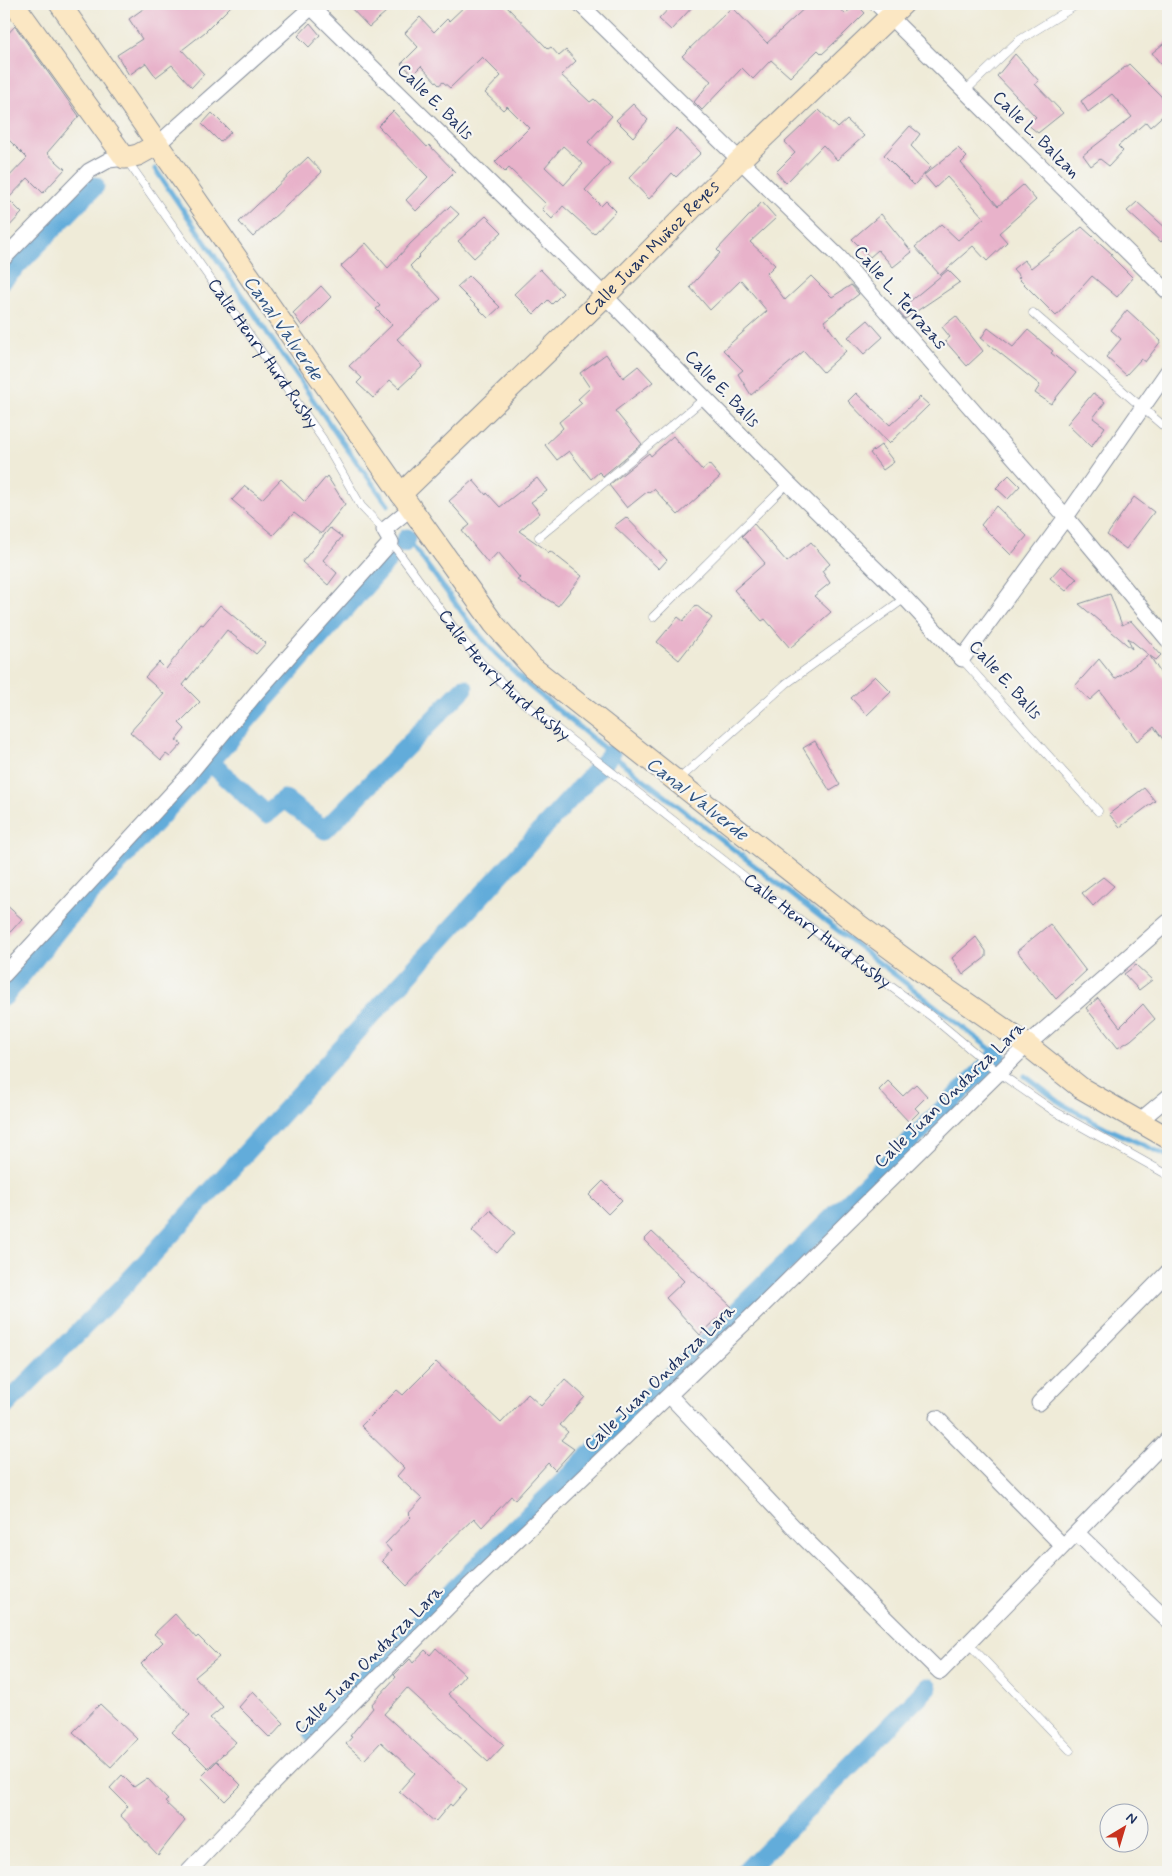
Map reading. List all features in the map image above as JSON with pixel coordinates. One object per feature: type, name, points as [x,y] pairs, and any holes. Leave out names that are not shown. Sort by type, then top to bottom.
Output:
[{"type":"street","name":"Calle Henry Hurd Rusby","points":[[14,4],[125,158]]},
{"type":"street","name":"Calle Henry Hurd Rusby","points":[[60,4],[406,501],[494,624],[532,667],[676,782],[929,977],[1027,1045],[1081,1088],[1168,1138]]},
{"type":"street","name":"Calle L. Terrazas","points":[[580,4],[838,256],[1066,516],[1168,640]]},
{"type":"street","points":[[4,258],[89,171],[109,160],[138,155],[158,144],[312,5]]},
{"type":"street","name":"Calle E. Balls","points":[[312,5],[605,296],[788,483],[905,598],[962,659]]},
{"type":"street","name":"Calle Juan Muñoz Reyes","points":[[406,501],[605,296],[890,8]]},
{"type":"street","name":"Calle L. Balzan","points":[[890,8],[965,91],[1168,292]]},
{"type":"street","points":[[962,659],[1168,371]]},
{"type":"street","points":[[4,975],[186,778],[388,536],[406,501]]},
{"type":"street","name":"Calle Juan Ondarza Lara","points":[[188,1872],[257,1799],[469,1586],[669,1395],[1027,1045],[1168,922]]},
{"type":"street","points":[[1138,1122],[1168,1097]]},
{"type":"street","points":[[1039,1403],[1168,1272]]},
{"type":"street","points":[[669,1395],[804,1538],[940,1672],[1168,1439]]},
{"type":"street","points":[[937,1418],[1063,1546]]},
{"type":"street","points":[[1076,1533],[1168,1621]]},
{"type":"lane","points":[[965,91],[1018,41],[1078,4]]},
{"type":"lane","name":"Calle Henry Hurd Rusby","points":[[125,158],[322,438],[361,506],[388,536],[460,638],[482,664],[520,700],[792,914],[931,1016],[999,1073],[1054,1111],[1168,1175]]},
{"type":"lane","points":[[1033,313],[1168,430]]},
{"type":"lane","points":[[539,538],[705,398]]},
{"type":"lane","points":[[653,617],[788,483]]},
{"type":"lane","points":[[676,782],[787,683],[905,598]]},
{"type":"lane","name":"Calle E. Balls","points":[[962,659],[1098,812]]},
{"type":"lane","points":[[968,1644],[1070,1750]]},
{"type":"building","points":[[150,4],[233,4],[205,32],[182,50],[204,74],[192,87],[172,65],[156,77],[146,63],[129,75],[117,55],[142,39],[129,19]]},
{"type":"building","points":[[347,4],[395,4],[369,27]]},
{"type":"building","points":[[467,4],[504,4],[548,49],[551,47],[559,56],[566,50],[576,61],[561,75],[590,102],[594,99],[612,116],[588,142],[610,163],[585,190],[601,206],[606,201],[616,211],[594,234],[563,206],[552,219],[542,209],[546,204],[509,168],[505,172],[495,162],[529,128],[507,106],[503,110],[485,93],[501,76],[482,57],[450,88],[443,82],[439,85],[421,66],[413,74],[401,64],[418,47],[405,33],[420,17],[434,32],[447,19],[449,21]],"holes":[[[563,146],[583,164],[564,185],[545,167]]]},
{"type":"building","points":[[673,4],[695,4],[671,30],[659,19]]},
{"type":"building","points":[[809,4],[837,4],[845,14],[856,4],[865,13],[822,54],[818,50],[790,77],[771,60],[753,79],[742,68],[702,110],[694,102],[711,81],[682,56],[732,7],[767,43]]},
{"type":"building","points":[[310,23],[320,35],[309,47],[298,36]]},
{"type":"building","points":[[15,26],[79,116],[47,153],[65,169],[43,193],[28,178],[8,199],[22,213],[4,232],[4,182],[27,158],[4,135],[4,38]]},
{"type":"building","points":[[1168,40],[1168,73],[1152,53]]},
{"type":"building","points":[[1015,54],[1039,81],[1035,84],[1063,113],[1038,133],[1027,124],[1036,117],[997,76]]},
{"type":"building","points":[[1129,64],[1160,95],[1168,105],[1168,111],[1150,127],[1146,122],[1118,146],[1123,151],[1109,166],[1100,159],[1091,166],[1083,155],[1132,117],[1112,94],[1088,112],[1081,101]]},
{"type":"building","points":[[633,104],[648,120],[633,137],[616,120]]},
{"type":"building","points":[[819,110],[838,128],[847,120],[864,136],[837,160],[823,145],[786,183],[776,172],[795,153],[785,142]]},
{"type":"building","points":[[393,111],[427,147],[429,145],[455,172],[416,211],[406,200],[428,177],[378,126]]},
{"type":"building","points":[[212,113],[231,132],[220,142],[202,124]]},
{"type":"building","points":[[910,126],[920,134],[911,146],[931,167],[914,185],[884,155]]},
{"type":"building","points":[[677,128],[701,153],[676,177],[672,173],[649,199],[629,178]]},
{"type":"building","points":[[958,148],[967,157],[961,163],[998,206],[1023,185],[1036,200],[999,233],[1007,242],[987,261],[973,246],[940,275],[915,247],[941,224],[958,240],[984,218],[947,177],[935,188],[924,175]]},
{"type":"building","points":[[308,157],[322,172],[253,237],[239,222]]},
{"type":"building","points":[[762,202],[776,218],[750,242],[775,265],[766,274],[785,300],[811,276],[832,297],[851,285],[859,294],[824,321],[846,351],[823,372],[804,351],[751,395],[738,374],[743,370],[723,350],[767,311],[741,280],[710,310],[690,287],[720,253],[717,250]]},
{"type":"building","points":[[1137,202],[1168,230],[1168,234],[1161,242],[1127,211]]},
{"type":"building","points":[[450,206],[459,214],[410,266],[441,299],[397,339],[423,366],[399,388],[390,380],[373,398],[357,383],[362,378],[349,366],[392,325],[376,309],[380,306],[341,266],[366,243],[388,268]]},
{"type":"building","points":[[881,214],[912,252],[893,267],[878,250],[870,257],[852,239]]},
{"type":"building","points":[[486,216],[502,232],[474,258],[458,241]]},
{"type":"building","points":[[1082,227],[1112,254],[1111,256],[1133,278],[1117,297],[1092,276],[1056,316],[1018,278],[1020,277],[1013,269],[1024,260],[1031,268]]},
{"type":"building","points":[[540,269],[563,293],[552,304],[548,300],[534,314],[514,294]]},
{"type":"building","points":[[948,270],[960,282],[905,319],[898,311]]},
{"type":"building","points":[[469,276],[500,307],[488,318],[457,287]]},
{"type":"building","points":[[321,286],[331,297],[302,326],[293,313]]},
{"type":"building","points":[[1127,310],[1161,341],[1145,362],[1141,359],[1126,375],[1106,357],[1121,339],[1111,330]]},
{"type":"building","points":[[956,316],[983,351],[967,366],[945,341],[950,337],[942,327]]},
{"type":"building","points":[[868,320],[883,337],[864,354],[848,337]]},
{"type":"building","points":[[988,328],[1013,347],[1028,330],[1053,351],[1051,353],[1076,373],[1051,404],[1035,393],[1040,385],[981,338]]},
{"type":"building","points":[[606,354],[623,378],[638,366],[653,382],[615,411],[642,444],[603,476],[599,472],[591,479],[569,451],[557,460],[545,445],[563,428],[559,422],[582,403],[578,399],[590,388],[580,373]]},
{"type":"building","points":[[856,393],[890,425],[920,397],[929,405],[889,444],[848,401]]},
{"type":"building","points":[[1093,393],[1105,402],[1093,418],[1105,427],[1091,447],[1067,424]]},
{"type":"building","points":[[673,436],[702,470],[709,464],[720,477],[678,515],[654,489],[649,493],[648,491],[627,508],[609,485],[649,453],[651,456]]},
{"type":"building","points":[[881,445],[894,462],[883,470],[870,453]]},
{"type":"building","points":[[1009,475],[1020,486],[1008,499],[996,488]]},
{"type":"building","points":[[327,476],[345,504],[321,534],[294,513],[273,535],[232,500],[245,486],[262,499],[281,479],[305,502]]},
{"type":"building","points":[[537,478],[547,491],[531,502],[540,513],[519,531],[548,553],[550,551],[582,576],[558,606],[517,580],[520,578],[498,552],[488,563],[462,531],[470,525],[449,501],[473,480],[500,507]]},
{"type":"building","points":[[1134,497],[1154,512],[1126,549],[1107,535]]},
{"type":"building","points":[[996,506],[1027,536],[1011,555],[981,525]]},
{"type":"building","points":[[626,517],[667,560],[659,569],[614,526]]},
{"type":"building","points":[[754,524],[787,562],[811,542],[830,564],[822,571],[830,583],[814,596],[831,612],[790,648],[765,619],[762,621],[734,590],[765,563],[742,536]]},
{"type":"building","points":[[330,528],[342,537],[323,560],[337,573],[328,585],[302,562]]},
{"type":"building","points":[[1061,566],[1077,579],[1066,591],[1050,578]]},
{"type":"building","points":[[1110,594],[1122,625],[1131,621],[1161,655],[1156,660],[1150,656],[1168,685],[1168,746],[1154,727],[1137,741],[1100,691],[1090,700],[1075,686],[1099,659],[1115,679],[1149,655],[1128,638],[1132,649],[1079,604]]},
{"type":"building","points":[[220,605],[266,643],[256,654],[227,630],[183,685],[200,702],[179,723],[185,729],[176,740],[182,744],[170,757],[166,754],[161,760],[130,732],[164,694],[145,677],[159,662],[166,669],[201,624],[203,625]]},
{"type":"building","points":[[696,605],[712,618],[679,660],[657,642],[678,617],[683,621]]},
{"type":"building","points":[[875,676],[891,692],[867,715],[851,698]]},
{"type":"building","points":[[815,741],[840,785],[830,791],[803,748]]},
{"type":"building","points":[[1144,788],[1155,801],[1120,827],[1109,814]]},
{"type":"building","points":[[1103,877],[1114,886],[1093,906],[1082,893]]},
{"type":"building","points":[[4,903],[22,919],[4,939]]},
{"type":"building","points":[[1050,924],[1086,971],[1056,999],[1017,951]]},
{"type":"building","points":[[976,937],[986,951],[986,957],[963,975],[952,958]]},
{"type":"building","points":[[1136,965],[1152,980],[1139,990],[1124,974]]},
{"type":"building","points":[[1098,998],[1120,1027],[1143,1004],[1155,1019],[1131,1040],[1118,1048],[1086,1008]]},
{"type":"building","points":[[888,1081],[903,1096],[916,1084],[927,1096],[915,1108],[919,1112],[909,1122],[879,1090]]},
{"type":"building","points":[[603,1181],[622,1200],[608,1214],[589,1195]]},
{"type":"building","points":[[490,1210],[515,1233],[497,1253],[472,1230]]},
{"type":"building","points":[[652,1232],[731,1306],[700,1335],[666,1298],[684,1281],[644,1240]]},
{"type":"building","points":[[436,1362],[501,1423],[528,1394],[541,1406],[565,1379],[585,1397],[560,1425],[568,1432],[561,1440],[574,1449],[555,1470],[548,1463],[515,1499],[511,1496],[482,1527],[474,1518],[407,1586],[382,1561],[391,1551],[385,1544],[411,1517],[408,1514],[422,1499],[397,1476],[404,1468],[361,1426],[397,1390],[403,1395]]},
{"type":"building","points":[[175,1614],[196,1638],[198,1636],[219,1657],[195,1677],[223,1707],[210,1718],[236,1742],[208,1768],[172,1732],[190,1715],[141,1664],[163,1642],[154,1634]]},
{"type":"building","points":[[436,1648],[465,1675],[448,1694],[504,1745],[488,1762],[407,1688],[384,1714],[467,1789],[452,1806],[450,1804],[435,1822],[399,1791],[415,1773],[381,1742],[364,1760],[346,1744],[352,1737],[350,1736],[373,1708],[371,1705],[396,1677],[394,1675],[410,1659],[413,1663],[425,1650],[430,1655]]},
{"type":"building","points":[[253,1691],[284,1723],[270,1738],[239,1707]]},
{"type":"building","points":[[100,1704],[137,1739],[111,1767],[73,1732]]},
{"type":"building","points":[[217,1761],[241,1785],[225,1801],[201,1777]]},
{"type":"building","points":[[122,1775],[134,1787],[147,1778],[168,1800],[165,1802],[185,1821],[158,1855],[120,1815],[128,1806],[110,1788]]},
{"type":"waterway","name":"Canal Valverde","points":[[155,169],[340,439],[388,505]]},
{"type":"waterway","points":[[4,279],[95,186]]},
{"type":"waterway","name":"Canal Valverde","points":[[407,538],[472,626],[494,652],[528,685],[611,754],[998,1055]]},
{"type":"waterway","name":"Canal Valverde","points":[[404,543],[407,538]]},
{"type":"waterway","points":[[4,997],[61,926],[210,762],[390,558]]},
{"type":"waterway","points":[[210,762],[266,814],[284,799],[325,830],[464,688]]},
{"type":"waterway","points":[[4,1407],[123,1287],[611,754]]},
{"type":"waterway","points":[[313,1733],[425,1617],[998,1055]]},
{"type":"waterway","name":"Canal Valverde","points":[[1025,1076],[1062,1104],[1108,1129],[1168,1156]]},
{"type":"waterway","points":[[745,1872],[928,1687]]}]
